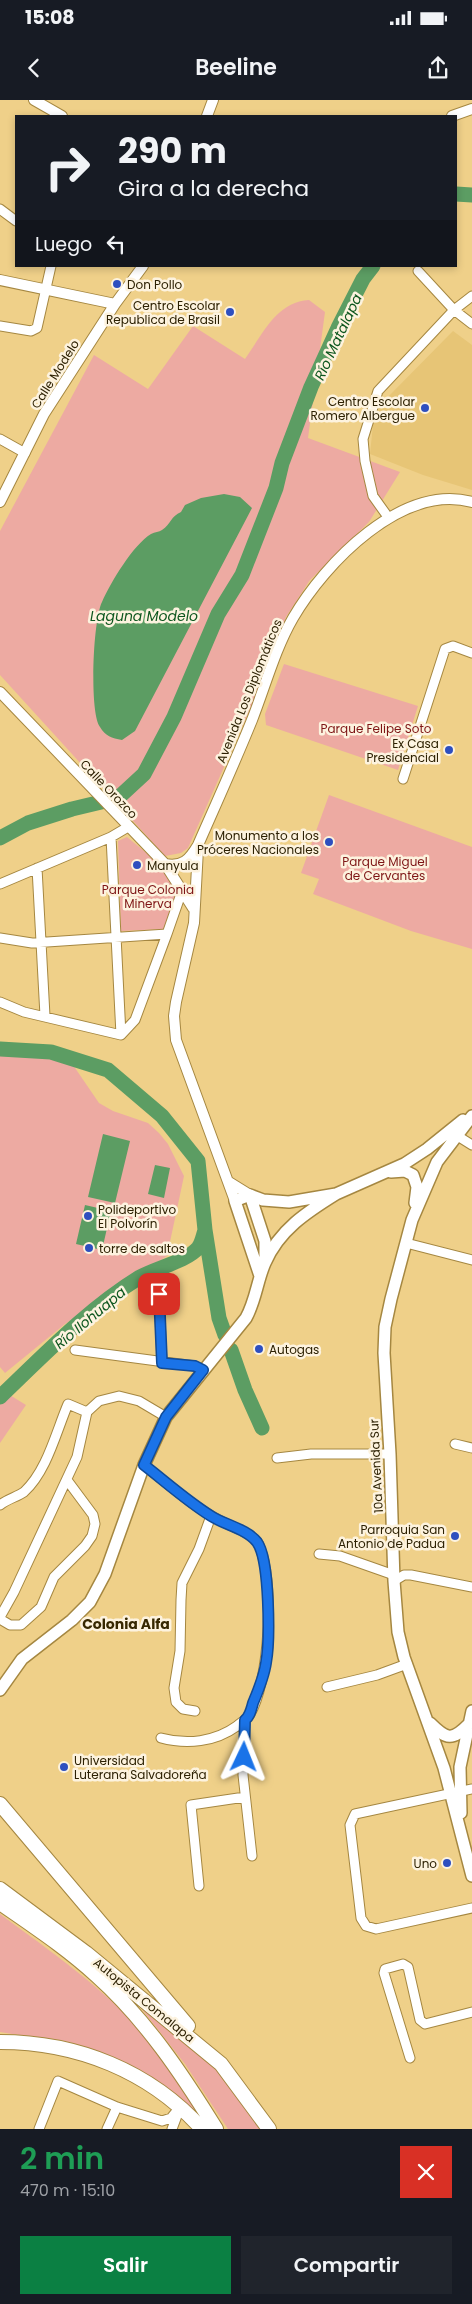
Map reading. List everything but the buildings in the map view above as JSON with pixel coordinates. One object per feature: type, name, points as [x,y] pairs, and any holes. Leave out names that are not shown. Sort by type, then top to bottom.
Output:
[{"type":"highway","points":[[0,1804],[146,1979],[221,2064]]},
{"type":"highway","name":"Autopista Comalapa","points":[[0,1889],[86,1953],[221,2064],[269,2129]]},
{"type":"highway","name":"Autopista Comalapa","points":[[0,1903],[97,1976],[121,2000],[168,2055],[216,2129]]},
{"type":"highway","points":[[0,2042],[40,2043],[94,2057],[146,2080],[180,2107],[202,2129]]},
{"type":"main road","name":"10a Avenida Sur","points":[[412,1220],[432,1170],[472,1114]]},
{"type":"main road","name":"10a Avenida Sur","points":[[387,1173],[427,1149],[472,1114]]},
{"type":"main road","name":"10a Avenida Sur","points":[[387,1173],[405,1171],[415,1178],[417,1187],[412,1220],[391,1299],[384,1342],[398,1632],[407,1664],[429,1722],[462,1792]]},
{"type":"main road","points":[[0,1690],[22,1658],[72,1620],[90,1602],[105,1574],[144,1465],[166,1417],[246,1318],[253,1305],[265,1261],[293,1222],[336,1194],[387,1173]]},
{"type":"main road","points":[[260,1276],[235,1200],[250,1195],[263,1200],[289,1202],[336,1194]]},
{"type":"main road","points":[[250,1195],[265,1241],[265,1261]]},
{"type":"main road","points":[[472,1711],[460,1767],[462,1792],[460,1824],[472,1876]]},
{"type":"main road","points":[[429,1722],[442,1734],[451,1737],[460,1733],[469,1724]]},
{"type":"street","points":[[34,100],[60,115]]},
{"type":"street","points":[[207,115],[213,100]]},
{"type":"street","points":[[455,115],[472,110]]},
{"type":"street","points":[[0,209],[15,220]]},
{"type":"street","points":[[0,326],[31,331],[37,328],[51,267]]},
{"type":"street","name":"Calle Modelo","points":[[0,502],[44,414],[115,304],[142,267]]},
{"type":"street","points":[[418,271],[454,310],[472,324]]},
{"type":"street","points":[[0,280],[115,304]]},
{"type":"street","points":[[388,517],[374,496],[364,461],[363,440],[378,391],[454,310],[472,296]]},
{"type":"street","points":[[0,439],[25,453]]},
{"type":"street","name":"Avenida Los Diplomáticos","points":[[165,864],[175,866],[189,860],[198,845],[292,620],[322,578],[368,533],[388,517],[418,504],[439,500],[460,499],[472,502]]},
{"type":"street","points":[[403,779],[445,649],[449,645],[472,653]]},
{"type":"street","name":"Calle Orozco","points":[[0,692],[165,864],[193,908]]},
{"type":"street","points":[[0,884],[111,837],[128,827]]},
{"type":"street","points":[[111,837],[122,1035]]},
{"type":"street","name":"Avenida Los Diplomáticos","points":[[198,845],[193,929],[174,1016],[176,1040],[235,1200]]},
{"type":"street","points":[[37,868],[45,1016]]},
{"type":"street","points":[[122,1035],[135,1020],[182,891]]},
{"type":"street","points":[[0,938],[42,942],[167,934]]},
{"type":"street","points":[[0,1002],[24,1012],[122,1035]]},
{"type":"street","points":[[456,1135],[472,1145]]},
{"type":"street","points":[[229,1182],[250,1195]]},
{"type":"street","points":[[406,1243],[472,1260]]},
{"type":"street","points":[[162,1363],[159,1294],[163,1290]]},
{"type":"street","points":[[75,1350],[195,1366],[203,1370]]},
{"type":"street","points":[[67,1480],[93,1515],[95,1524],[92,1536],[85,1546],[54,1577],[41,1607],[21,1625],[10,1625],[0,1618],[67,1480],[77,1456],[87,1412],[100,1401],[119,1396],[139,1401],[166,1417]]},
{"type":"street","points":[[0,1505],[10,1498],[22,1494],[34,1482],[68,1404],[87,1412]]},
{"type":"street","points":[[455,1444],[472,1448]]},
{"type":"street","points":[[277,1458],[330,1453],[390,1454]]},
{"type":"street","points":[[144,1465],[211,1516],[253,1538],[259,1544],[264,1565],[268,1599],[266,1666],[248,1717],[218,1738],[183,1743],[161,1738]]},
{"type":"street","points":[[195,1711],[183,1709],[176,1702],[174,1688],[180,1651],[182,1583],[199,1548],[211,1516]]},
{"type":"street","points":[[319,1554],[340,1556],[394,1578],[411,1575],[472,1587]]},
{"type":"street","points":[[328,1687],[377,1675],[407,1664]]},
{"type":"street","points":[[245,1720],[243,1775],[252,1856]]},
{"type":"street","points":[[462,1792],[354,1814],[350,1825],[361,1918],[366,1926],[376,1929],[472,1908]]},
{"type":"street","points":[[199,1886],[191,1805],[245,1797]]},
{"type":"street","points":[[410,2058],[384,1972],[385,1969],[403,1964],[408,1967],[420,2020],[425,2024],[472,2012]]},
{"type":"street","points":[[39,2129],[58,2081],[117,2108],[162,2121],[171,2118],[180,2107]]},
{"type":"street","points":[[172,2129],[180,2107]]},
{"type":"street","points":[[107,2129],[117,2108]]},
{"type":"shaded area","name":"Centro Escolar Romero Albergue","points":[[453,331],[472,345],[472,490],[423,475],[370,454],[374,415],[383,402]]},
{"type":"green space","points":[[309,300],[325,312],[308,438],[400,472],[369,522],[310,580],[286,617],[253,702],[188,848],[181,853],[165,856],[0,675],[0,531],[94,355],[148,389],[193,326],[245,359],[264,330],[279,313],[298,302]]},
{"type":"green space","name":"Parque Felipe Soto","points":[[284,664],[418,706],[398,770],[266,725],[265,714]]},
{"type":"green space","name":"Parque Miguel de Cervantes","points":[[329,795],[472,847],[472,949],[411,931],[313,894],[319,879],[301,873]]},
{"type":"green space","name":"Parque Colonia Minerva","points":[[127,837],[164,870],[174,887],[174,904],[164,929],[121,931],[118,841]]},
{"type":"green space","name":"Polideportivo El Polvorín","points":[[0,1053],[49,1055],[71,1062],[99,1103],[113,1111],[148,1123],[159,1133],[168,1144],[184,1176],[167,1256],[65,1324],[5,1373],[0,1367]]},
{"type":"green space","points":[[0,1389],[26,1405],[0,1443]]},
{"type":"green space","points":[[0,1914],[79,1973],[134,2023],[166,2062],[211,2129],[145,2079],[110,2058],[72,2043],[0,2032]]},
{"type":"green space","points":[[137,2003],[216,2067],[265,2129],[228,2129],[185,2064]]},
{"type":"water","name":"Laguna Modelo","points":[[224,494],[240,497],[252,508],[135,731],[122,740],[109,736],[100,727],[97,718],[93,685],[96,627],[102,602],[123,565],[144,539],[165,528],[181,512],[185,505],[201,498]]},
{"type":"water","points":[[103,1134],[130,1141],[115,1203],[88,1197]]},
{"type":"water","points":[[155,1165],[170,1168],[164,1198],[148,1194]]},
{"type":"water","points":[[85,1205],[111,1211],[102,1250],[76,1244]]},
{"type":"waterway","name":"Río Matalapa","points":[[457,194],[472,195]]},
{"type":"waterway","points":[[0,838],[28,823],[72,809],[118,798],[144,774],[174,717],[218,614],[242,575],[276,488],[282,463],[311,387],[363,279],[372,267]]},
{"type":"waterway","points":[[0,1049],[51,1052],[108,1070],[162,1116],[198,1161],[205,1230],[219,1318],[225,1335]]},
{"type":"waterway","name":"Río Ilohuapa","points":[[0,1397],[67,1333],[102,1303],[140,1277],[179,1261],[193,1253],[198,1248],[205,1230]]},
{"type":"waterway","points":[[231,1350],[245,1390],[262,1428]]},
{"type":"place","name":"Don Pollo","points":[[117,284]]},
{"type":"place","name":"Centro Escolar Republica de Brasil","points":[[230,312]]},
{"type":"place","name":"Centro Escolar Romero Albergue","points":[[425,408]]},
{"type":"place","name":"Ex Casa Presidencial","points":[[449,750]]},
{"type":"place","name":"Monumento a los Próceres Nacionales","points":[[329,842]]},
{"type":"place","name":"Manyula","points":[[137,865]]},
{"type":"place","name":"Polideportivo El Polvorín","points":[[88,1216]]},
{"type":"place","name":"torre de saltos","points":[[89,1248]]},
{"type":"place","name":"Autogas","points":[[259,1349]]},
{"type":"place","name":"Parroquia San Antonio de Padua","points":[[455,1536]]},
{"type":"place","name":"Universidad Luterana Salvadoreña","points":[[64,1767]]},
{"type":"place","name":"Uno","points":[[447,1863]]},
{"type":"district","name":"Colonia Alfa","points":[[126,1624]]},
{"type":"route","points":[[159,1294],[162,1363],[195,1366],[203,1370],[166,1417],[144,1465],[211,1516],[253,1538],[259,1544],[264,1565],[268,1599],[268,1649],[266,1666],[257,1694],[245,1720],[244,1757]]}]
